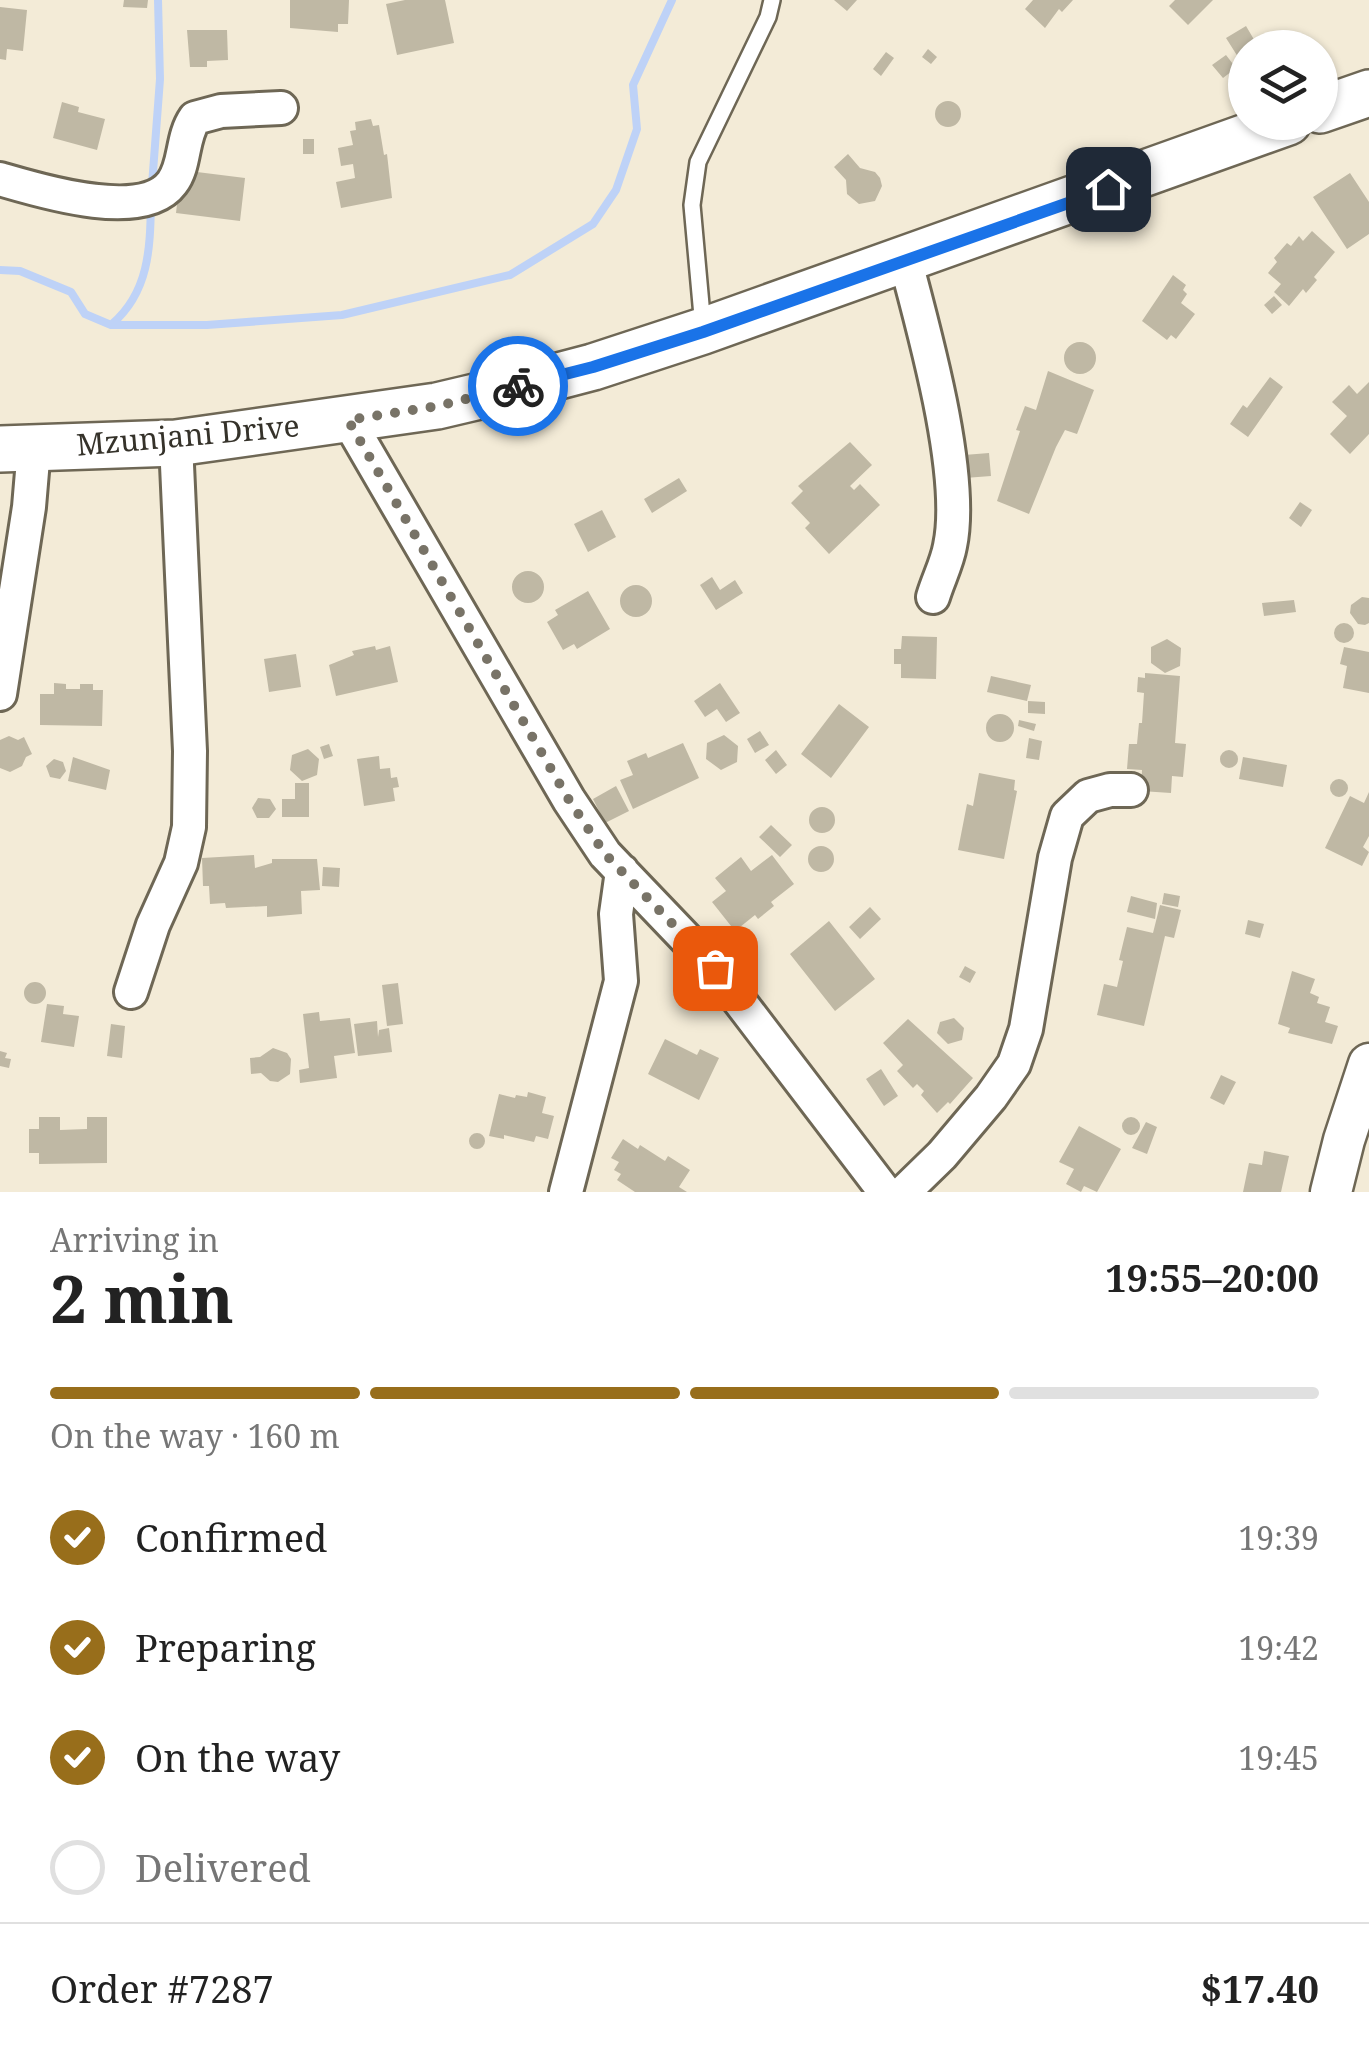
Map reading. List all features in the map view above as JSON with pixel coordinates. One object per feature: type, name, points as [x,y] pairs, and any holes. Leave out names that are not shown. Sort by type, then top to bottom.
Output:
[{"type":"main road","points":[[1338,104],[1369,93]]},
{"type":"main road","name":"Mzunjani Drive","points":[[17,449],[176,443],[348,420],[438,406],[593,367],[703,332],[1238,140]]},
{"type":"street","points":[[0,179],[93,202],[143,198],[170,188],[195,118],[221,111],[281,108]]},
{"type":"street","points":[[905,259],[930,356],[948,458],[950,546],[933,597]]},
{"type":"street","points":[[348,420],[569,800],[605,854],[715,968],[885,1192]]},
{"type":"street","points":[[131,992],[153,924],[181,862],[189,826],[190,751],[176,443]]},
{"type":"street","points":[[0,694],[29,507],[17,449]]},
{"type":"street","points":[[904,1192],[942,1155],[1014,1064],[1026,1029],[1051,876],[1067,816],[1088,796],[1131,790]]},
{"type":"street","points":[[566,1192],[621,981],[616,914],[622,872]]},
{"type":"street","points":[[1331,1192],[1369,1064]]},
{"type":"lane","points":[[703,332],[693,186],[698,162],[768,17],[772,0]]},
{"type":"building","points":[[124,0],[148,0],[147,8],[123,7]]},
{"type":"building","points":[[290,0],[349,0],[348,24],[338,24],[338,32],[290,28]]},
{"type":"building","points":[[445,0],[454,43],[397,55],[386,4]]},
{"type":"building","points":[[834,0],[857,0],[847,11]]},
{"type":"building","points":[[1033,0],[1073,0],[1062,12],[1059,9],[1045,28],[1025,9]]},
{"type":"building","points":[[1175,0],[1213,0],[1188,25],[1169,6]]},
{"type":"building","points":[[0,7],[27,10],[23,51],[7,49],[6,60],[0,59]]},
{"type":"building","points":[[187,30],[227,30],[228,60],[207,61],[207,67],[190,67]]},
{"type":"building","points":[[928,49],[937,57],[931,64],[922,57]]},
{"type":"building","points":[[886,52],[894,58],[881,76],[873,69]]},
{"type":"building","points":[[1226,55],[1228,74],[1223,78],[1212,65]]},
{"type":"building","points":[[948,101],[958,104],[958,124],[948,127],[938,124],[935,114],[938,104]]},
{"type":"building","points":[[62,102],[79,107],[78,112],[105,119],[97,150],[53,138]]},
{"type":"building","points":[[371,119],[373,126],[379,125],[384,155],[387,154],[392,198],[341,208],[336,182],[355,178],[353,164],[341,166],[338,148],[353,145],[350,131],[356,130],[355,122]]},
{"type":"building","points":[[303,139],[314,139],[314,154],[303,154]]},
{"type":"building","points":[[848,154],[860,168],[875,172],[880,178],[882,186],[875,201],[859,204],[847,194],[846,180],[834,167]]},
{"type":"building","points":[[181,170],[245,178],[240,221],[176,213],[178,196],[182,197]]},
{"type":"building","points":[[1350,173],[1369,202],[1369,234],[1347,249],[1313,197]]},
{"type":"building","points":[[1312,231],[1335,252],[1306,293],[1303,289],[1289,306],[1274,292],[1281,284],[1268,273],[1287,243],[1291,246],[1299,236],[1303,241]]},
{"type":"building","points":[[1173,275],[1186,285],[1183,290],[1187,294],[1181,303],[1195,314],[1176,339],[1171,335],[1167,340],[1142,321]]},
{"type":"building","points":[[1274,296],[1282,305],[1272,314],[1264,305]]},
{"type":"building","points":[[1080,342],[1091,347],[1096,358],[1091,369],[1080,374],[1069,369],[1064,358],[1069,347]]},
{"type":"building","points":[[1048,371],[1094,390],[1077,434],[1065,430],[1056,447],[1029,514],[997,501],[1025,406],[1036,410]]},
{"type":"building","points":[[1270,377],[1283,387],[1248,437],[1230,424]]},
{"type":"building","points":[[1369,382],[1369,434],[1350,454],[1330,434],[1347,416],[1332,402],[1349,385],[1357,394]]},
{"type":"building","points":[[850,442],[872,465],[850,486],[854,490],[860,484],[880,505],[829,554],[805,528],[810,523],[791,503],[803,491],[798,486]]},
{"type":"building","points":[[989,453],[991,476],[965,478],[964,455]]},
{"type":"building","points":[[679,478],[687,491],[652,513],[644,499]]},
{"type":"building","points":[[1300,502],[1312,510],[1301,527],[1289,518]]},
{"type":"building","points":[[602,510],[616,537],[588,552],[574,524]]},
{"type":"building","points":[[528,571],[539,576],[544,587],[539,598],[528,603],[517,598],[512,587],[517,576]]},
{"type":"building","points":[[712,577],[720,590],[735,580],[743,593],[716,610],[700,585]]},
{"type":"building","points":[[636,585],[647,590],[652,601],[647,612],[636,617],[625,612],[620,601],[625,590]]},
{"type":"building","points":[[588,591],[610,629],[577,649],[574,644],[563,650],[547,622],[558,615],[555,610]]},
{"type":"building","points":[[1362,597],[1369,598],[1369,623],[1365,625],[1358,624],[1350,613],[1351,605]]},
{"type":"building","points":[[1294,600],[1296,612],[1264,616],[1262,603]]},
{"type":"building","points":[[1344,623],[1354,633],[1344,643],[1334,633]]},
{"type":"building","points":[[902,636],[937,637],[936,679],[901,678],[901,664],[894,664],[894,649],[901,649]]},
{"type":"building","points":[[1167,639],[1181,648],[1180,666],[1165,673],[1151,663],[1151,647]]},
{"type":"building","points":[[375,646],[376,650],[390,646],[398,682],[336,696],[329,665],[354,655],[352,651]]},
{"type":"building","points":[[1344,647],[1369,652],[1369,693],[1343,688],[1347,666],[1340,664]]},
{"type":"building","points":[[296,654],[301,687],[269,692],[264,659]]},
{"type":"building","points":[[1145,673],[1180,676],[1175,743],[1186,744],[1183,777],[1172,776],[1171,793],[1141,791],[1142,770],[1127,769],[1129,744],[1137,744],[1142,723],[1144,693],[1137,692],[1138,677],[1145,678]]},
{"type":"building","points":[[991,676],[1031,685],[1027,701],[987,692]]},
{"type":"building","points":[[54,683],[66,684],[66,689],[93,684],[93,690],[103,690],[102,726],[40,725],[40,694],[54,694]]},
{"type":"building","points":[[720,683],[740,713],[726,722],[717,709],[705,717],[694,701]]},
{"type":"building","points":[[1028,701],[1045,702],[1045,714],[1028,713]]},
{"type":"building","points":[[839,704],[869,727],[831,778],[801,754]]},
{"type":"building","points":[[1000,714],[1010,718],[1014,728],[1010,738],[1000,742],[990,738],[986,728],[990,718]]},
{"type":"building","points":[[1019,720],[1036,724],[1034,731],[1018,726]]},
{"type":"building","points":[[760,731],[769,745],[755,753],[747,739]]},
{"type":"building","points":[[724,735],[738,746],[737,762],[721,770],[706,759],[707,743]]},
{"type":"building","points":[[9,736],[18,740],[24,737],[32,754],[10,772],[0,768],[0,740]]},
{"type":"building","points":[[1029,738],[1042,741],[1039,760],[1026,758]]},
{"type":"building","points":[[683,743],[699,778],[633,809],[620,780],[633,775],[627,761],[646,753],[648,758]]},
{"type":"building","points":[[329,744],[333,756],[324,759],[320,747]]},
{"type":"building","points":[[308,749],[319,759],[317,775],[302,781],[290,770],[292,755]]},
{"type":"building","points":[[776,750],[787,765],[776,774],[765,760]]},
{"type":"building","points":[[1229,750],[1238,759],[1229,768],[1220,759]]},
{"type":"building","points":[[379,756],[380,769],[390,768],[391,778],[397,777],[399,787],[393,788],[395,801],[364,806],[357,759]]},
{"type":"building","points":[[73,757],[110,770],[106,790],[68,781]]},
{"type":"building","points":[[1243,757],[1287,765],[1283,787],[1239,779]]},
{"type":"building","points":[[54,759],[63,762],[66,771],[60,779],[50,777],[46,766]]},
{"type":"building","points":[[979,773],[1015,780],[1017,791],[1004,859],[958,850],[967,804],[973,806]]},
{"type":"building","points":[[1339,779],[1346,781],[1346,795],[1339,797],[1332,795],[1330,788],[1332,781]]},
{"type":"building","points":[[295,783],[309,783],[309,817],[282,817],[282,799],[295,799]]},
{"type":"building","points":[[616,786],[629,811],[605,823],[593,799]]},
{"type":"building","points":[[1369,792],[1369,836],[1363,847],[1369,852],[1362,866],[1325,848],[1350,796],[1364,803]]},
{"type":"building","points":[[258,798],[270,799],[276,809],[269,818],[257,818],[252,808]]},
{"type":"building","points":[[822,807],[831,811],[835,820],[831,829],[822,833],[813,829],[809,820],[813,811]]},
{"type":"building","points":[[771,825],[792,845],[780,857],[759,837]]},
{"type":"building","points":[[821,846],[831,849],[831,869],[821,872],[811,869],[808,859],[811,849]]},
{"type":"building","points":[[254,855],[255,868],[272,863],[272,859],[317,859],[320,890],[301,891],[302,914],[267,917],[267,906],[226,908],[225,903],[210,904],[209,886],[203,886],[202,858]]},
{"type":"building","points":[[772,855],[794,884],[771,902],[774,906],[758,919],[755,915],[735,931],[712,902],[726,891],[715,878],[741,857],[751,871]]},
{"type":"building","points":[[323,867],[340,868],[339,887],[322,886]]},
{"type":"building","points":[[1164,893],[1180,896],[1178,907],[1162,904]]},
{"type":"building","points":[[1131,896],[1157,903],[1155,919],[1127,912]]},
{"type":"building","points":[[1160,905],[1181,910],[1174,938],[1165,936],[1144,1026],[1097,1015],[1104,984],[1117,987],[1127,927],[1153,933]]},
{"type":"building","points":[[870,907],[881,919],[860,939],[849,927]]},
{"type":"building","points":[[1248,920],[1264,924],[1260,938],[1245,934]]},
{"type":"building","points":[[829,921],[875,979],[835,1011],[790,954]]},
{"type":"building","points":[[965,966],[976,972],[970,983],[959,977]]},
{"type":"building","points":[[1292,971],[1315,979],[1310,993],[1319,997],[1317,1003],[1330,1007],[1325,1022],[1338,1026],[1332,1044],[1288,1033],[1290,1028],[1278,1024]]},
{"type":"building","points":[[35,982],[43,985],[43,1001],[35,1004],[27,1001],[24,993],[27,985]]},
{"type":"building","points":[[398,983],[403,1024],[387,1026],[382,985]]},
{"type":"building","points":[[47,1004],[64,1006],[63,1014],[79,1016],[74,1047],[41,1042]]},
{"type":"building","points":[[319,1012],[320,1021],[350,1018],[355,1053],[334,1056],[337,1078],[300,1083],[299,1070],[309,1068],[303,1014]]},
{"type":"building","points":[[954,1018],[964,1028],[962,1040],[948,1044],[937,1033],[940,1022]]},
{"type":"building","points":[[908,1019],[973,1078],[937,1113],[921,1095],[924,1091],[917,1084],[913,1088],[897,1071],[903,1065],[883,1043]]},
{"type":"building","points":[[377,1021],[378,1037],[379,1030],[389,1028],[392,1052],[358,1056],[354,1024]]},
{"type":"building","points":[[111,1024],[125,1026],[122,1058],[107,1056]]},
{"type":"building","points":[[665,1039],[697,1055],[700,1049],[719,1058],[699,1100],[648,1074]]},
{"type":"building","points":[[273,1048],[287,1053],[291,1059],[290,1074],[278,1082],[261,1073],[251,1074],[250,1058],[260,1057]]},
{"type":"building","points":[[0,1051],[11,1059],[9,1068],[0,1066]]},
{"type":"building","points":[[881,1069],[898,1096],[884,1106],[866,1079]]},
{"type":"building","points":[[1221,1075],[1236,1082],[1224,1105],[1210,1098]]},
{"type":"building","points":[[528,1092],[546,1097],[542,1113],[554,1116],[548,1139],[536,1136],[534,1142],[489,1136],[499,1094],[515,1098],[527,1097]]},
{"type":"building","points":[[39,1117],[60,1117],[60,1130],[87,1129],[87,1117],[107,1117],[107,1163],[39,1164],[39,1153],[29,1153],[29,1129],[39,1129]]},
{"type":"building","points":[[1131,1117],[1138,1119],[1138,1133],[1131,1135],[1124,1133],[1122,1126],[1124,1119]]},
{"type":"building","points":[[1146,1122],[1157,1127],[1147,1154],[1132,1148]]},
{"type":"building","points":[[1079,1126],[1121,1149],[1097,1192],[1084,1186],[1081,1192],[1066,1184],[1074,1169],[1059,1162]]},
{"type":"building","points":[[477,1133],[485,1141],[477,1149],[469,1141]]},
{"type":"building","points":[[623,1139],[665,1161],[668,1156],[690,1170],[679,1187],[687,1192],[635,1192],[617,1180],[621,1174],[614,1170],[619,1162],[611,1158]]},
{"type":"building","points":[[1264,1151],[1289,1156],[1281,1192],[1243,1192],[1249,1163],[1262,1165]]},
{"type":"waterway","points":[[152,185],[160,79],[158,0]]},
{"type":"waterway","points":[[0,270],[20,271],[71,292],[85,314],[111,325],[207,325],[342,315],[510,275],[593,224],[616,190],[637,129],[633,85],[672,0]]},
{"type":"waterway","points":[[112,324],[134,298],[145,269],[151,204]]},
{"type":"way so far","points":[[518,386],[438,406],[348,420],[569,800],[605,854],[715,968]]},
{"type":"route","points":[[518,386],[703,332],[1108,189]]}]
